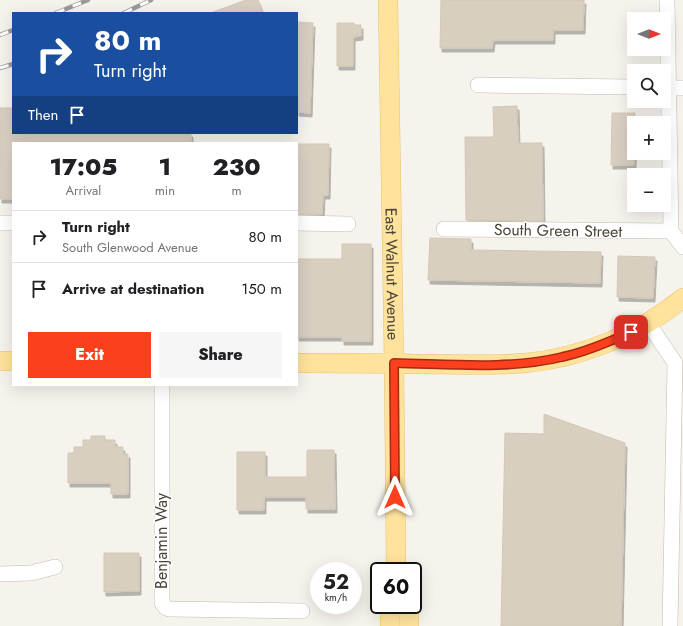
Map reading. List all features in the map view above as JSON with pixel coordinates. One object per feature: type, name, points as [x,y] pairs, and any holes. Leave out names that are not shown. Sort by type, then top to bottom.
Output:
[{"type":"main road","name":"East Walnut Avenue","points":[[388,0],[396,562]]},
{"type":"main road","points":[[298,362],[499,365],[544,361],[580,353],[597,347],[648,323],[683,298]]},
{"type":"main road","points":[[0,361],[12,361]]},
{"type":"main road","points":[[390,614],[390,626]]},
{"type":"main road","points":[[409,614],[409,626]]},
{"type":"street","points":[[667,0],[672,88],[671,231],[683,247]]},
{"type":"street","points":[[478,85],[627,87]]},
{"type":"street","points":[[0,223],[12,223]]},
{"type":"street","points":[[298,223],[348,224]]},
{"type":"street","name":"South Green Street","points":[[444,229],[671,231]]},
{"type":"street","points":[[648,323],[679,363],[670,626]]},
{"type":"street","name":"Benjamin Way","points":[[162,386],[162,603],[169,609],[302,611]]},
{"type":"street","points":[[0,574],[31,573],[55,567]]},
{"type":"building","points":[[246,0],[258,0],[263,12],[213,12]]},
{"type":"building","points":[[441,0],[584,0],[583,30],[553,30],[553,40],[493,40],[492,48],[440,48]]},
{"type":"building","points":[[298,22],[313,23],[310,113],[298,112]]},
{"type":"building","points":[[337,23],[354,23],[354,25],[361,25],[361,36],[353,37],[353,66],[337,66]]},
{"type":"building","points":[[517,106],[518,143],[542,143],[543,221],[466,220],[465,137],[494,137],[493,107]]},
{"type":"building","points":[[0,108],[12,108],[12,134],[191,134],[191,142],[12,142],[12,199],[0,199]]},
{"type":"building","points":[[612,113],[635,113],[635,116],[627,116],[627,160],[634,160],[634,165],[611,165]]},
{"type":"building","points":[[298,144],[329,144],[328,195],[323,195],[322,214],[298,214]]},
{"type":"building","points":[[430,238],[471,239],[471,250],[601,252],[600,283],[428,280]]},
{"type":"building","points":[[342,244],[371,244],[371,341],[342,341],[342,337],[298,337],[298,259],[342,259]]},
{"type":"building","points":[[618,256],[655,257],[653,298],[617,297]]},
{"type":"building","points":[[544,414],[625,443],[621,626],[501,626],[505,433],[544,434]]},
{"type":"building","points":[[91,436],[105,436],[105,440],[115,440],[115,447],[123,447],[123,454],[128,454],[128,494],[111,494],[111,483],[68,483],[68,453],[74,453],[74,447],[83,447],[83,440],[91,440]]},
{"type":"building","points":[[307,450],[334,450],[335,509],[306,509],[306,497],[264,497],[264,510],[237,510],[237,452],[265,452],[265,477],[307,477]]},
{"type":"building","points":[[104,553],[139,553],[139,591],[104,592]]},
{"type":"railway","points":[[58,12],[88,0]]},
{"type":"railway","points":[[126,12],[151,0]]},
{"type":"railway","points":[[0,35],[12,30]]},
{"type":"railway","points":[[0,68],[12,64]]},
{"type":"route","points":[[395,497],[394,363],[499,365],[544,361],[580,353],[631,332]]}]
